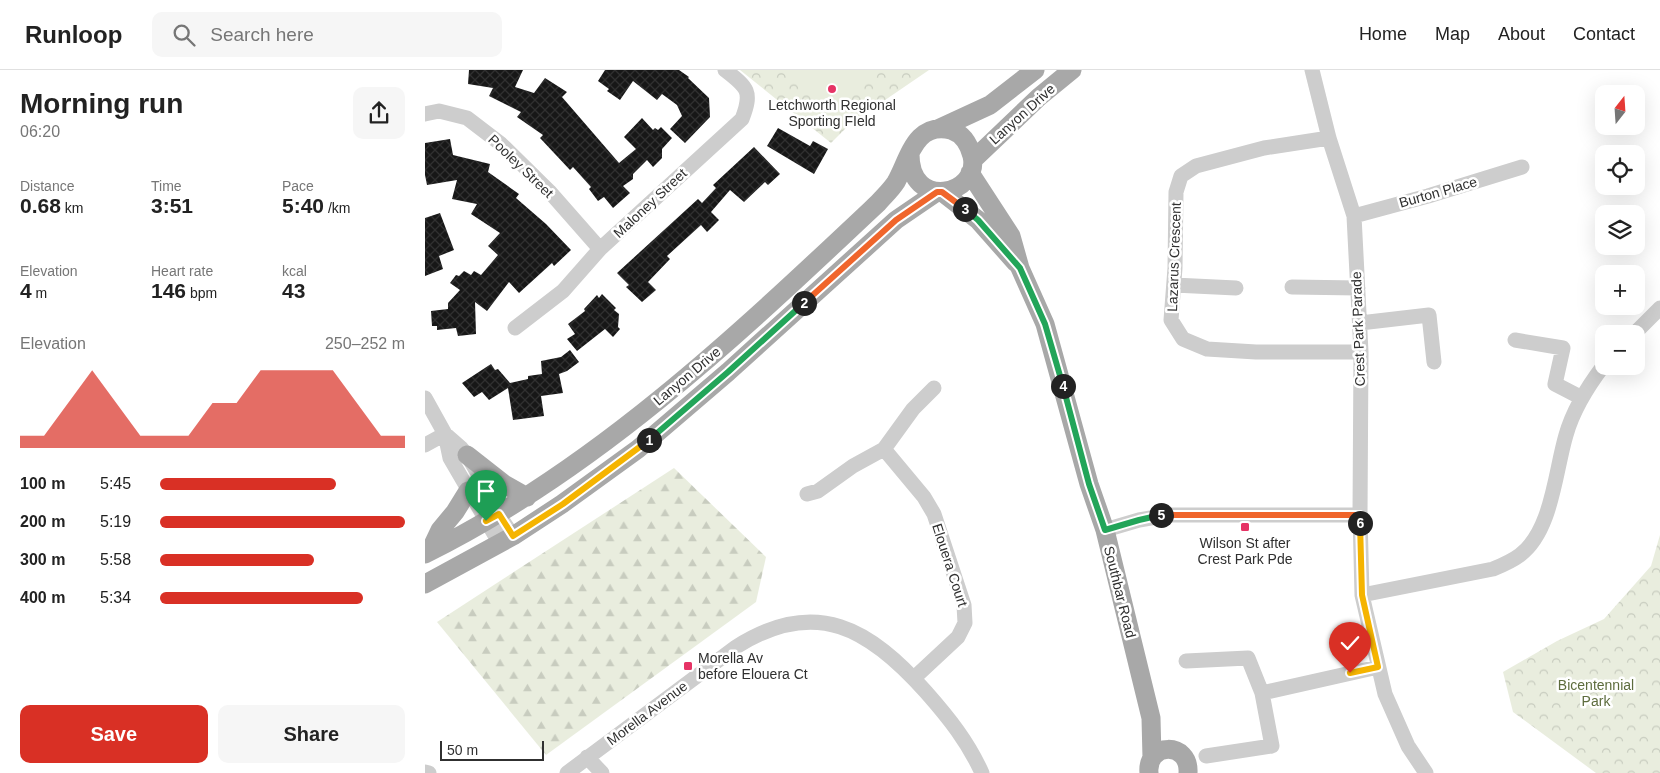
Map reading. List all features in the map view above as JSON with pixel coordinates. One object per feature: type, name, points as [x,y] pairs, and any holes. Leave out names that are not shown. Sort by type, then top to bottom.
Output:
[{"type":"main road","name":"Lanyon Drive","points":[[938,129],[990,105],[1035,70]]},
{"type":"main road","name":"Lanyon Drive","points":[[972,167],[1039,97],[1072,70]]},
{"type":"main road","points":[[938,129],[952,131],[962,137],[970,147],[972,167],[963,183],[958,187],[953,190],[939,192],[923,187],[915,178],[910,166],[910,153],[914,143],[925,133],[938,129]]},
{"type":"main road","name":"Lanyon Drive","points":[[428,552],[527,497],[625,427],[717,352],[879,203],[895,184],[910,153]]},
{"type":"main road","name":"Southbar Road","points":[[972,167],[1011,236],[1020,268],[1045,324],[1089,484],[1105,530],[1151,718],[1148,769]]},
{"type":"main road","name":"Lanyon Drive","points":[[425,584],[507,540],[563,504],[659,432],[896,220],[939,192]]},
{"type":"main road","name":"Southbar Road","points":[[939,192],[978,220],[1020,268]]},
{"type":"main road","points":[[467,455],[504,484],[527,497]]},
{"type":"main road","points":[[428,552],[440,530],[455,512],[468,491]]},
{"type":"main road","name":"Southbar Road","points":[[1151,718],[1174,750],[1185,758],[1189,766],[1188,773]]},
{"type":"main road","points":[[1148,769],[1157,752],[1165,749],[1174,750]]},
{"type":"street","name":"Maloney Street","points":[[515,328],[563,291],[600,249],[742,119],[748,105],[748,94],[741,83],[725,70]]},
{"type":"street","name":"Crest Park Parade","points":[[1312,70],[1329,138],[1354,216],[1361,352],[1360,515],[1362,595],[1385,694],[1408,746],[1426,773]]},
{"type":"street","name":"Pooley Street","points":[[425,114],[439,111],[467,118],[501,144],[549,191],[600,249]]},
{"type":"street","name":"Lazarus Crescent","points":[[1329,138],[1264,148],[1196,166],[1181,176],[1176,192],[1174,285],[1171,320],[1183,339],[1207,349],[1256,352],[1361,352]]},
{"type":"street","name":"Burton Place","points":[[1354,216],[1428,196],[1522,167]]},
{"type":"street","points":[[1174,285],[1236,288]]},
{"type":"street","points":[[1292,287],[1358,288]]},
{"type":"street","points":[[1643,325],[1660,308]]},
{"type":"street","points":[[1360,324],[1429,315],[1434,362]]},
{"type":"street","points":[[1515,340],[1563,348],[1555,384],[1582,398]]},
{"type":"street","points":[[1362,595],[1493,570],[1522,554],[1533,542],[1545,517],[1566,434],[1582,398],[1597,375]]},
{"type":"street","points":[[807,494],[818,491],[853,466],[884,449],[913,408],[934,388]]},
{"type":"street","points":[[425,398],[445,434],[450,458],[468,491],[492,518],[507,540]]},
{"type":"street","points":[[445,434],[467,455],[480,477],[492,518]]},
{"type":"street","points":[[425,445],[445,434]]},
{"type":"street","name":"Elouera Court","points":[[884,449],[924,497],[934,514],[961,593],[966,615],[965,623],[958,638],[914,678]]},
{"type":"street","points":[[1105,530],[1139,520],[1167,515],[1360,515]]},
{"type":"street","name":"Morella Avenue","points":[[567,773],[753,636],[793,623],[814,622],[836,626],[868,638],[897,660],[954,724],[983,773]]},
{"type":"street","points":[[1186,661],[1248,658],[1262,693],[1272,746],[1206,756]]},
{"type":"street","points":[[1262,693],[1378,667]]},
{"type":"street","points":[[587,757],[602,773]]},
{"type":"street","points":[[425,772],[429,773]]},
{"type":"green space","points":[[740,70],[929,70],[850,124],[831,143]]},
{"type":"green space","name":"Letchworth Regional Sporting FIeld","points":[[790,70],[873,70],[833,107]]},
{"type":"green space","points":[[674,468],[766,557],[756,602],[546,755],[437,622]]},
{"type":"green space","name":"Bicentennial Park","points":[[1660,535],[1660,773],[1596,773],[1513,712],[1503,672],[1557,641],[1604,619],[1651,566]]},
{"type":"building","points":[[469,70],[523,70],[515,87],[534,93],[545,78],[567,92],[562,97],[619,163],[636,149],[624,137],[642,118],[653,130],[655,128],[658,130],[661,127],[672,138],[662,149],[662,158],[653,167],[647,160],[633,174],[633,179],[623,186],[630,193],[613,208],[604,197],[598,201],[589,189],[591,187],[573,167],[570,170],[540,138],[543,135],[517,117],[521,112],[489,96],[493,88],[468,84]]},
{"type":"building","points":[[605,70],[679,70],[689,77],[709,98],[710,117],[685,143],[670,129],[682,116],[677,105],[662,94],[657,100],[633,81],[620,100],[607,91],[609,89],[598,81]]},
{"type":"building","points":[[778,128],[810,146],[813,141],[828,149],[814,174],[767,146]]},
{"type":"building","points":[[450,139],[453,155],[490,164],[488,172],[519,194],[516,198],[546,224],[571,250],[554,266],[552,263],[519,293],[509,282],[487,311],[475,302],[476,334],[458,336],[456,328],[437,330],[437,326],[432,326],[431,311],[448,309],[448,303],[460,290],[450,283],[456,275],[459,276],[464,271],[471,275],[474,271],[481,275],[498,255],[488,246],[500,233],[471,214],[477,204],[452,199],[457,180],[427,185],[425,175],[425,143]]},
{"type":"building","points":[[754,147],[780,174],[768,185],[765,182],[744,202],[730,190],[711,212],[719,220],[707,232],[701,225],[667,256],[670,259],[648,282],[656,290],[642,302],[626,287],[629,285],[617,273],[698,199],[702,203],[716,188],[713,185]]},
{"type":"building","points":[[440,213],[454,250],[439,256],[443,269],[425,276],[425,218]]},
{"type":"building","points":[[602,294],[616,308],[614,310],[619,314],[618,327],[620,329],[613,337],[605,329],[577,351],[567,339],[575,334],[568,324],[585,311],[584,309],[597,295],[599,298]]},
{"type":"building","points":[[570,350],[579,362],[567,371],[559,374],[563,393],[541,396],[544,416],[513,420],[508,388],[489,400],[482,392],[474,397],[462,383],[491,364],[510,383],[528,379],[528,376],[542,374],[541,361],[561,357]]},
{"type":"place","name":"Letchworth Regional Sporting FIeld","points":[[832,89]]},
{"type":"place","name":"Wilson St after Crest Park Pde","points":[[1245,527]]},
{"type":"place","name":"Morella Av before Elouera Ct","points":[[688,666]]},
{"type":"route","points":[[486,521],[499,514],[513,536],[563,504],[659,432],[896,220],[937,192],[942,192],[978,220],[1024,275],[1045,324],[1089,484],[1105,530],[1139,520],[1167,515],[1360,515],[1362,595],[1378,667],[1350,673]]}]
